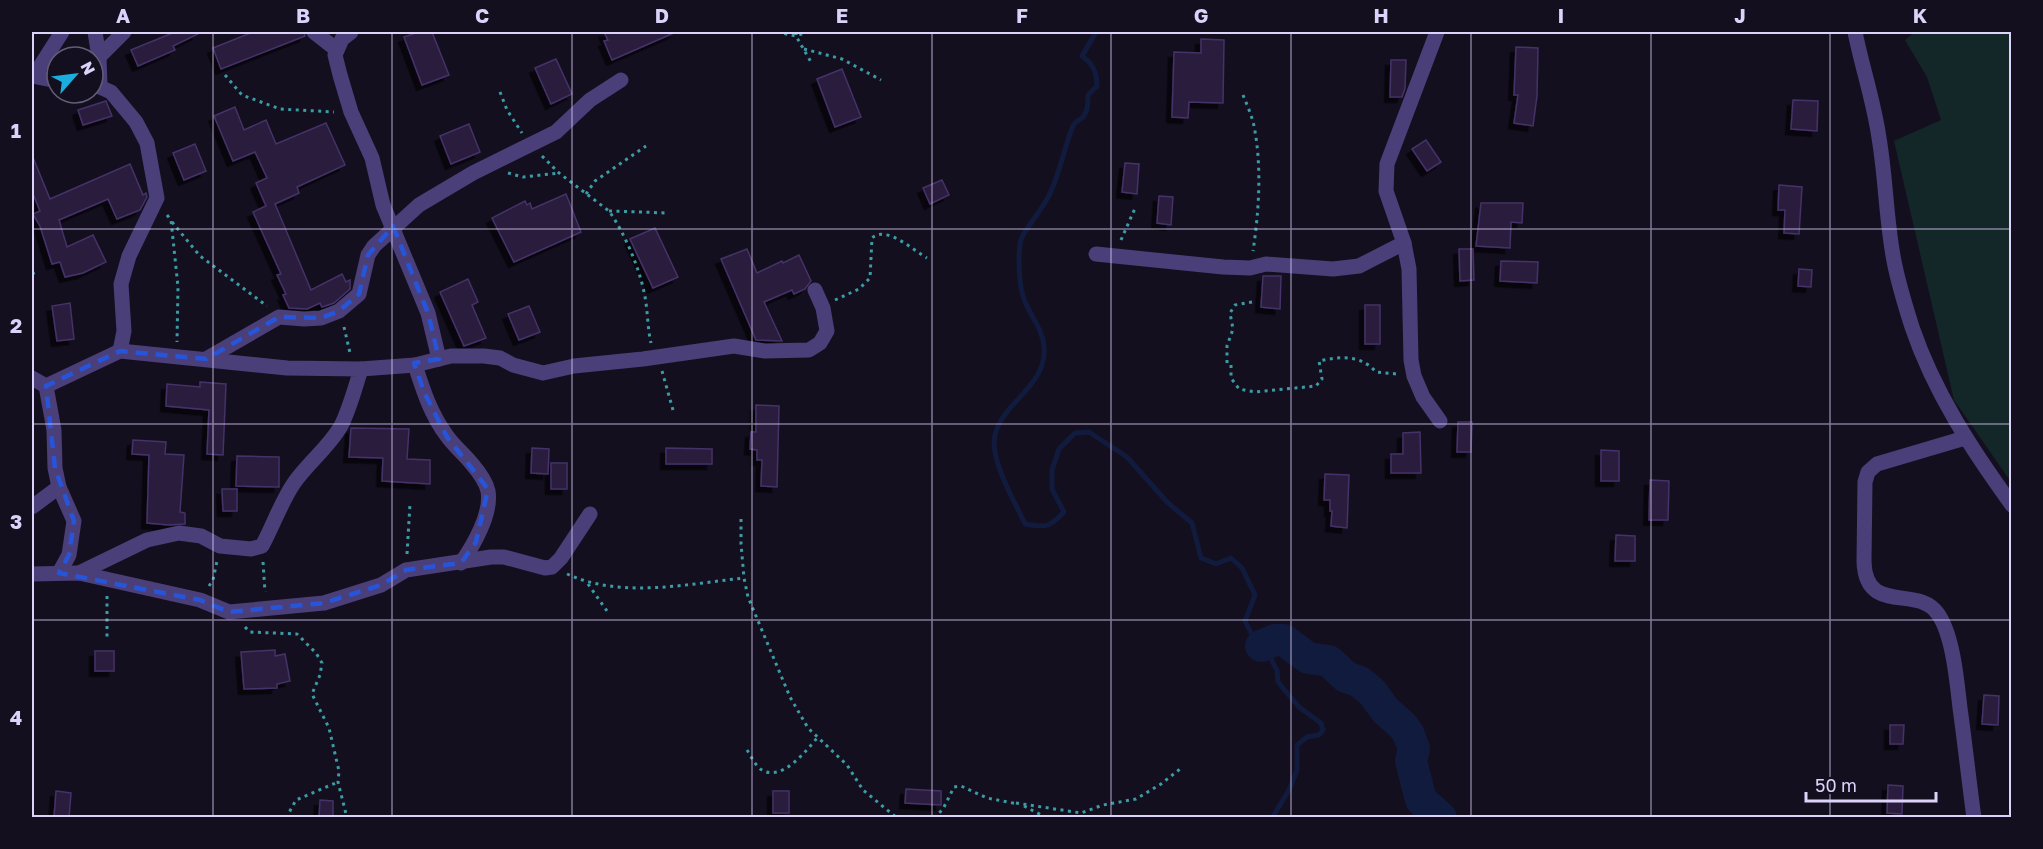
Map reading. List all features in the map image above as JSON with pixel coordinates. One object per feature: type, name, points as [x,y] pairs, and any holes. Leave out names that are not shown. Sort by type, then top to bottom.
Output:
[{"type":"street","points":[[33,76],[62,32]]},
{"type":"street","points":[[105,51],[124,32]]},
{"type":"street","points":[[314,32],[337,50]]},
{"type":"street","points":[[351,32],[342,39],[335,55],[351,112],[372,158],[383,205],[398,244],[417,282],[430,320],[439,359]]},
{"type":"street","points":[[1437,32],[1387,164],[1386,191],[1404,243],[1409,269],[1414,376],[1424,397],[1440,421]]},
{"type":"street","points":[[1855,32],[1879,139],[1894,261],[1913,328],[1937,386],[1965,438],[2012,506]]},
{"type":"street","points":[[206,359],[279,316],[304,319],[321,318],[339,311],[359,294],[368,255],[393,226],[431,196],[556,132],[590,100],[621,80]]},
{"type":"street","points":[[105,89],[119,100],[136,122],[147,143],[157,198],[129,256],[121,284],[124,332],[120,351]]},
{"type":"street","points":[[1096,254],[1223,267],[1250,268],[1266,264],[1332,268],[1359,266],[1404,243]]},
{"type":"street","points":[[46,386],[120,351],[287,368],[361,369],[415,365],[451,356],[484,356],[500,358],[543,373],[574,366],[734,346],[765,351],[809,350],[820,343],[827,331],[823,308],[815,290]]},
{"type":"street","points":[[415,365],[424,392],[447,437],[471,462],[488,489],[489,501],[476,542],[461,563]]},
{"type":"street","points":[[79,573],[147,540],[163,535],[179,533],[201,536],[220,546],[251,549],[262,546],[284,498],[340,427],[350,406],[361,369]]},
{"type":"street","points":[[32,378],[46,386],[54,430],[55,468],[59,487],[74,521],[69,555],[59,573]]},
{"type":"street","points":[[1965,438],[1877,464],[1868,472],[1865,482],[1864,562],[1869,583],[1877,592],[1889,597],[1922,601],[1932,606],[1940,616],[1955,668],[1974,818]]},
{"type":"street","points":[[32,507],[59,487]]},
{"type":"street","points":[[32,574],[79,573],[200,600],[229,612],[324,603],[381,585],[406,570],[504,557],[545,568],[552,567],[581,531],[590,514]]},
{"type":"path","points":[[777,32],[796,34],[807,32]]},
{"type":"path","points":[[796,34],[811,62]]},
{"type":"path","points":[[804,49],[842,59],[881,80]]},
{"type":"path","points":[[225,75],[242,95],[280,109],[321,113],[351,112]]},
{"type":"path","points":[[500,93],[507,110],[531,146],[559,173],[609,211],[638,270],[645,294],[646,317]]},
{"type":"path","points":[[1243,95],[1254,124],[1258,158],[1257,222],[1250,268]]},
{"type":"path","points":[[586,194],[595,181],[646,146]]},
{"type":"path","points":[[491,164],[523,177],[559,173]]},
{"type":"path","points":[[157,198],[171,220],[200,256],[279,316]]},
{"type":"path","points":[[1120,244],[1136,206]]},
{"type":"path","points":[[609,211],[668,213]]},
{"type":"path","points":[[171,220],[178,286],[178,341],[174,358]]},
{"type":"path","points":[[823,308],[859,289],[870,278],[872,238],[876,235],[881,233],[894,238],[927,258]]},
{"type":"path","points":[[32,274],[38,271]]},
{"type":"path","points":[[1252,302],[1235,305],[1230,313],[1233,329],[1227,346],[1227,363],[1232,366],[1231,378],[1239,389],[1255,392],[1316,386],[1322,379],[1319,361],[1334,358],[1354,358],[1370,364],[1377,372],[1414,376]]},
{"type":"path","points":[[339,311],[352,358],[361,369]]},
{"type":"path","points":[[406,570],[410,504]]},
{"type":"path","points":[[741,519],[744,578],[748,597],[802,720],[847,765],[863,790],[897,817]]},
{"type":"path","points":[[200,600],[213,580],[220,546]]},
{"type":"path","points":[[262,546],[266,608]]},
{"type":"path","points":[[552,567],[587,583],[612,587],[635,588],[744,578]]},
{"type":"path","points":[[107,637],[108,579]]},
{"type":"path","points":[[587,583],[607,611]]},
{"type":"path","points":[[229,612],[249,632],[297,634],[316,653],[322,663],[312,694],[329,728],[347,818]]},
{"type":"path","points":[[747,750],[760,769],[782,771],[818,738]]},
{"type":"path","points":[[934,818],[943,809],[954,787],[961,786],[987,798],[1081,813],[1103,805],[1136,799],[1180,769]]},
{"type":"path","points":[[286,818],[296,800],[338,782]]},
{"type":"path","points":[[1016,803],[1047,818]]},
{"type":"highlighted area","points":[[393,226],[428,313],[439,359],[414,363],[424,392],[447,437],[488,489],[476,542],[461,563],[406,570],[381,585],[324,603],[229,612],[200,600],[59,573],[69,555],[74,521],[55,468],[46,386],[120,351],[206,359],[279,317],[321,318],[339,311],[359,294],[368,255]]},
{"type":"green space","points":[[1915,32],[2011,32],[2011,482],[1954,400],[1894,141],[1941,120],[1927,77],[1905,40]]},
{"type":"building","points":[[175,32],[197,32],[198,34],[173,46],[175,50],[138,66],[131,50]]},
{"type":"building","points":[[253,32],[304,32],[305,36],[221,69],[213,48]]},
{"type":"building","points":[[419,32],[432,32],[449,75],[422,85],[404,37]]},
{"type":"building","points":[[604,32],[676,32],[612,60],[604,41],[608,40]]},
{"type":"building","points":[[1201,39],[1224,40],[1223,103],[1189,102],[1188,118],[1172,117],[1174,52],[1201,53]]},
{"type":"building","points":[[1516,47],[1538,48],[1537,96],[1533,126],[1514,123],[1518,95],[1514,95]]},
{"type":"building","points":[[556,59],[572,94],[551,104],[535,68]]},
{"type":"building","points":[[1391,60],[1406,60],[1405,88],[1402,97],[1390,97]]},
{"type":"building","points":[[842,69],[861,117],[835,127],[817,79]]},
{"type":"building","points":[[1793,100],[1818,101],[1817,131],[1791,129]]},
{"type":"building","points":[[105,101],[112,116],[83,125],[78,110],[94,105],[105,105]]},
{"type":"building","points":[[235,107],[244,130],[266,120],[276,144],[326,123],[345,165],[297,187],[299,193],[275,204],[311,290],[342,274],[346,282],[350,280],[350,289],[334,303],[322,307],[320,303],[307,309],[289,308],[283,295],[286,294],[277,275],[281,274],[253,212],[266,206],[256,183],[267,178],[255,152],[233,161],[214,116]]},
{"type":"building","points":[[469,124],[480,152],[451,164],[440,136]]},
{"type":"building","points":[[1426,140],[1441,162],[1427,171],[1412,149]]},
{"type":"building","points":[[195,144],[206,171],[184,180],[173,153]]},
{"type":"building","points":[[32,155],[50,199],[130,164],[143,195],[146,193],[147,197],[140,210],[117,219],[108,199],[59,220],[67,247],[93,235],[106,262],[83,273],[65,277],[60,262],[52,264],[40,226],[33,214],[40,211],[32,191]]},
{"type":"building","points":[[1125,163],[1139,164],[1137,194],[1122,192]]},
{"type":"building","points":[[942,180],[949,195],[930,204],[923,188]]},
{"type":"building","points":[[1779,185],[1802,187],[1799,234],[1784,233],[1785,210],[1778,210]]},
{"type":"building","points":[[566,194],[581,232],[514,262],[492,218],[525,201],[527,205],[530,203],[532,209]]},
{"type":"building","points":[[1159,196],[1173,197],[1171,225],[1157,223]]},
{"type":"building","points":[[1481,203],[1523,203],[1522,223],[1511,222],[1510,248],[1476,246]]},
{"type":"building","points":[[655,228],[678,277],[653,288],[630,239]]},
{"type":"building","points":[[747,249],[757,273],[799,255],[811,281],[805,289],[794,294],[792,290],[764,302],[782,341],[756,340],[721,259]]},
{"type":"building","points":[[1459,249],[1473,249],[1474,280],[1460,281]]},
{"type":"building","points":[[1501,261],[1538,262],[1537,283],[1500,281]]},
{"type":"building","points":[[1799,269],[1812,270],[1811,287],[1798,286]]},
{"type":"building","points":[[1263,276],[1281,276],[1280,309],[1261,307]]},
{"type":"building","points":[[468,279],[478,302],[472,305],[486,338],[464,346],[440,292]]},
{"type":"building","points":[[70,303],[74,339],[57,341],[52,306]]},
{"type":"building","points":[[1365,305],[1380,305],[1380,344],[1365,344]]},
{"type":"building","points":[[529,306],[540,332],[519,340],[508,314]]},
{"type":"building","points":[[200,382],[226,384],[223,455],[207,454],[209,410],[166,406],[167,384],[200,387]]},
{"type":"building","points":[[756,405],[779,406],[777,487],[761,486],[762,460],[757,460],[757,450],[750,449],[751,432],[756,432]]},
{"type":"building","points":[[1458,422],[1472,422],[1471,452],[1457,452]]},
{"type":"building","points":[[351,428],[409,429],[407,459],[430,460],[430,484],[382,481],[383,458],[349,457]]},
{"type":"building","points":[[1420,432],[1421,473],[1391,473],[1391,454],[1403,454],[1403,433]]},
{"type":"building","points":[[133,440],[166,442],[165,454],[184,455],[180,512],[185,513],[185,524],[147,523],[149,455],[132,454]]},
{"type":"building","points":[[532,448],[549,449],[548,474],[531,473]]},
{"type":"building","points":[[666,448],[712,449],[712,464],[666,464]]},
{"type":"building","points":[[1601,450],[1619,451],[1619,481],[1601,481]]},
{"type":"building","points":[[237,456],[279,457],[279,487],[236,486]]},
{"type":"building","points":[[551,463],[567,463],[567,489],[551,489]]},
{"type":"building","points":[[1325,474],[1349,475],[1347,528],[1331,526],[1330,500],[1324,500]]},
{"type":"building","points":[[1650,480],[1669,481],[1668,520],[1649,520]]},
{"type":"building","points":[[222,489],[237,489],[237,511],[223,511]]},
{"type":"building","points":[[1616,535],[1635,536],[1635,561],[1615,561]]},
{"type":"building","points":[[275,650],[275,656],[285,654],[290,681],[277,684],[277,688],[244,689],[241,652]]},
{"type":"building","points":[[95,651],[114,651],[114,671],[95,671]]},
{"type":"building","points":[[1984,695],[1999,696],[1998,725],[1982,724]]},
{"type":"building","points":[[1890,725],[1904,725],[1903,744],[1890,744]]},
{"type":"building","points":[[1888,785],[1903,786],[1902,814],[1887,813]]},
{"type":"building","points":[[906,789],[941,791],[941,805],[905,803]]},
{"type":"building","points":[[56,791],[71,793],[69,818],[54,818]]},
{"type":"building","points":[[773,791],[789,791],[789,813],[773,813]]},
{"type":"building","points":[[320,800],[333,801],[333,818],[319,818]]},
{"type":"waterway","points":[[1096,32],[1082,56],[1094,69],[1097,86],[1088,95],[1085,115],[1073,126],[1051,190],[1020,242],[1019,266],[1022,290],[1025,302],[1043,339],[1043,360],[1032,383],[1000,423],[995,435],[996,456],[1004,480],[1025,524],[1047,525],[1064,512],[1052,489],[1052,470],[1059,449],[1075,433],[1089,432],[1127,457],[1168,503],[1192,523],[1201,558],[1216,564],[1231,558],[1242,568],[1255,595],[1245,621],[1277,670],[1278,682],[1299,707],[1321,723],[1323,730],[1319,735],[1307,737],[1297,745],[1297,770],[1289,790],[1272,818]]},
{"type":"waterway","points":[[1261,646],[1275,640],[1284,640],[1308,658],[1329,661],[1346,677],[1360,682],[1372,692],[1385,710],[1403,726],[1409,735],[1414,749],[1411,761],[1421,800],[1441,818]]}]
